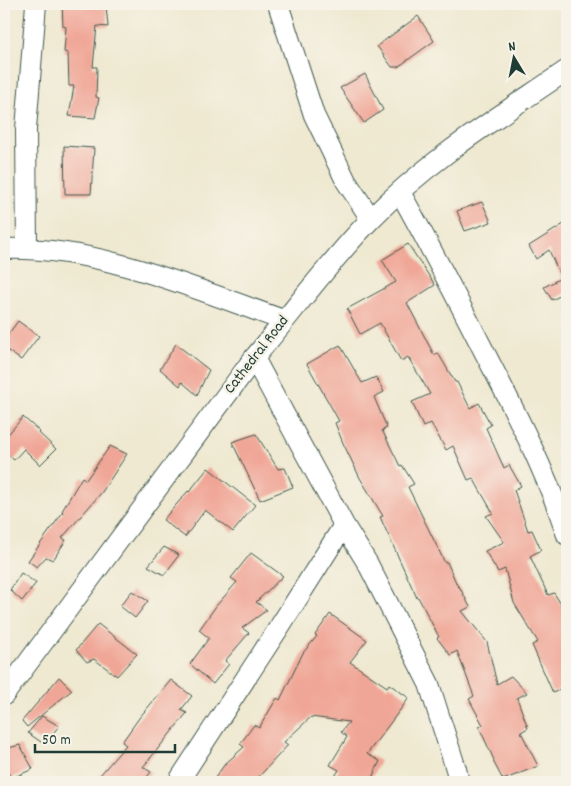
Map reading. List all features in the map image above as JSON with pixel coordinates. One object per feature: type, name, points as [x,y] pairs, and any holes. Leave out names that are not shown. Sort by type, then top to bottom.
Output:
[{"type":"street","points":[[27,248],[26,129],[36,4]]},
{"type":"street","points":[[278,4],[314,115],[346,182],[371,219]]},
{"type":"street","name":"Cathedral Road","points":[[4,695],[283,320],[371,219],[400,192],[461,143],[567,70]]},
{"type":"street","points":[[400,192],[444,272],[519,418],[557,504],[567,535]]},
{"type":"street","points":[[4,249],[27,248],[85,256],[156,276],[283,320]]},
{"type":"street","points":[[254,358],[344,525],[368,564],[429,684],[459,782]]},
{"type":"street","points":[[178,782],[344,525]]},
{"type":"building","points":[[62,4],[106,5],[108,27],[97,26],[93,67],[97,67],[96,97],[99,98],[95,118],[69,116],[74,86],[69,86],[68,53],[64,52],[66,27],[63,26]]},
{"type":"building","points":[[418,16],[434,41],[398,67],[392,67],[377,46]]},
{"type":"building","points":[[365,74],[383,110],[364,123],[340,88]]},
{"type":"building","points":[[64,146],[94,148],[91,194],[65,194]]},
{"type":"building","points":[[482,202],[491,222],[465,231],[457,211]]},
{"type":"building","points":[[567,222],[567,292],[552,300],[544,287],[561,278],[549,250],[536,259],[529,246]]},
{"type":"building","points":[[408,244],[435,285],[407,303],[434,355],[438,353],[455,382],[457,382],[470,408],[479,403],[491,425],[486,428],[504,468],[509,465],[521,486],[514,490],[528,531],[532,530],[541,550],[530,556],[548,595],[554,593],[567,614],[567,686],[553,693],[532,645],[538,642],[514,603],[505,569],[498,572],[485,551],[504,542],[486,516],[493,513],[473,478],[468,480],[453,446],[446,450],[431,423],[423,427],[412,402],[430,394],[408,357],[401,361],[380,323],[360,334],[347,309],[396,282],[382,260]]},
{"type":"building","points":[[18,321],[39,336],[21,360],[4,348],[4,340]]},
{"type":"building","points":[[176,344],[209,370],[197,395],[182,382],[180,386],[160,369]]},
{"type":"building","points":[[340,345],[362,383],[376,377],[384,392],[374,397],[387,428],[382,430],[400,466],[402,465],[414,484],[408,487],[445,563],[447,562],[458,587],[470,607],[462,611],[487,642],[497,684],[511,676],[527,693],[517,698],[528,728],[521,732],[538,766],[503,780],[479,727],[483,725],[469,699],[474,696],[457,651],[450,655],[437,638],[439,637],[417,598],[380,517],[383,516],[360,478],[343,443],[335,423],[339,421],[307,364]]},
{"type":"building","points":[[23,417],[56,449],[40,465],[24,449],[14,460],[4,451],[4,439]]},
{"type":"building","points":[[256,434],[278,469],[285,468],[293,487],[260,500],[232,442]]},
{"type":"building","points":[[110,446],[127,454],[102,492],[62,538],[66,540],[53,560],[46,557],[37,567],[28,561],[63,512],[82,477],[86,480]]},
{"type":"building","points":[[208,468],[255,505],[233,532],[205,510],[185,537],[163,520]]},
{"type":"building","points":[[164,547],[179,555],[164,575],[148,566]]},
{"type":"building","points":[[251,553],[283,576],[256,602],[267,610],[242,628],[249,633],[225,661],[229,664],[213,684],[190,664],[209,638],[199,630],[216,606],[237,582],[231,578]]},
{"type":"building","points":[[21,573],[36,583],[22,601],[10,590]]},
{"type":"building","points":[[132,591],[148,601],[135,618],[120,606]]},
{"type":"building","points":[[330,614],[367,640],[350,662],[387,687],[389,684],[409,698],[367,754],[380,761],[370,782],[331,782],[339,770],[330,765],[347,737],[341,732],[349,722],[311,717],[284,742],[288,745],[254,782],[212,782],[225,764],[244,747],[240,744],[254,725],[259,728],[277,698],[280,700],[303,653],[317,636],[315,635]]},
{"type":"building","points":[[98,624],[137,654],[117,676],[94,659],[87,662],[76,650]]},
{"type":"building","points":[[59,677],[72,690],[27,727],[22,721]]},
{"type":"building","points":[[171,680],[192,696],[181,710],[187,713],[143,767],[151,772],[143,782],[94,782],[126,745],[122,742],[139,718]]},
{"type":"building","points":[[42,716],[59,726],[44,744],[28,733]]},
{"type":"building","points":[[20,745],[33,769],[12,778],[4,767],[4,749]]}]
